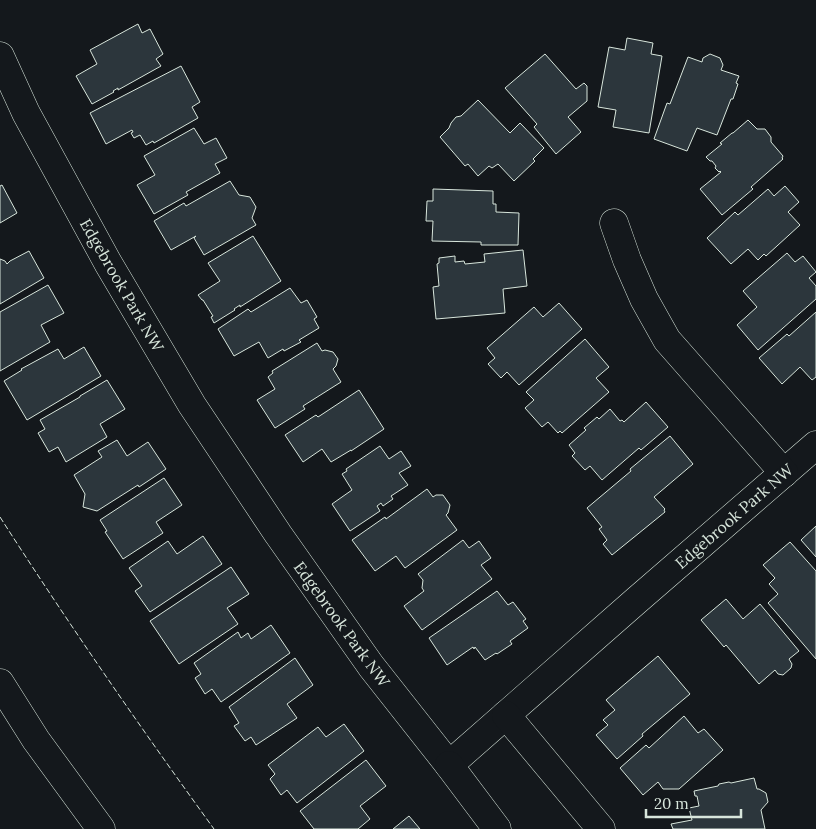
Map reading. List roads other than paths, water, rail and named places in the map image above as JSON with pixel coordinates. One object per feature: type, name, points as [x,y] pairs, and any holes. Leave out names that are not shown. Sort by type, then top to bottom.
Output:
[{"type":"street","name":"Edgebrook Park NW","points":[[0,56],[26,113],[108,263],[192,405],[278,534],[371,666],[449,765],[816,445]]},
{"type":"street","points":[[614,223],[626,260],[644,299],[667,340],[784,473]]},
{"type":"street","points":[[0,684],[36,740],[101,829]]},
{"type":"street","points":[[506,715],[601,829]]},
{"type":"street","points":[[449,765],[497,829]]}]
